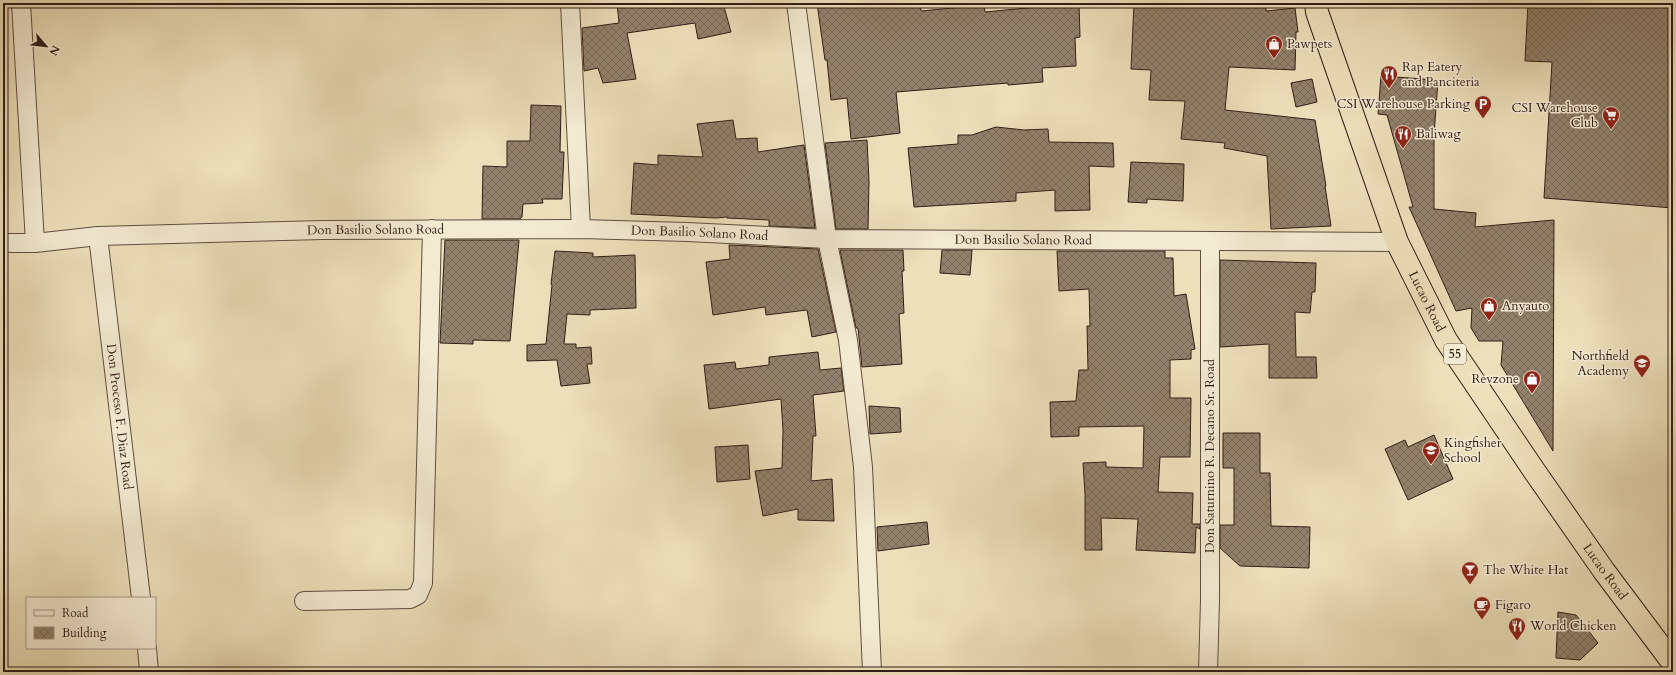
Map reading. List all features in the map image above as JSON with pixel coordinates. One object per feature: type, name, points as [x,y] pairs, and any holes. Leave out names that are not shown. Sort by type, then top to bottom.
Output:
[{"type":"highway","name":"Lucao Road","points":[[1316,3],[1317,12],[1397,242],[1446,340],[1604,571],[1673,663]]},
{"type":"street","points":[[21,3],[35,243]]},
{"type":"street","points":[[570,3],[581,229]]},
{"type":"street","points":[[796,3],[826,239],[848,340],[863,467],[872,672]]},
{"type":"street","points":[[304,601],[410,599],[418,595],[423,583],[432,229]]},
{"type":"street","name":"Don Basilio Solano Road","points":[[3,242],[35,243],[98,236],[323,230],[432,229],[581,229],[687,232],[826,239],[1397,242]]},
{"type":"street","name":"Don Proceso F. Diaz Road","points":[[98,236],[141,597]]},
{"type":"street","name":"Don Saturnino R. Decano Sr. Road","points":[[1208,672],[1210,600],[1210,241]]},
{"type":"street","points":[[147,649],[150,672]]},
{"type":"building","points":[[617,3],[723,3],[731,32],[698,39],[695,23],[627,33],[636,79],[603,83],[598,68],[584,71],[582,28],[619,23]]},
{"type":"building","points":[[817,3],[920,3],[921,11],[984,5],[985,12],[1048,6],[1048,3],[1079,3],[1080,37],[1075,38],[1076,66],[1042,68],[1043,82],[1008,85],[1008,83],[896,92],[900,133],[851,139],[847,98],[831,100],[827,60],[825,60]]},
{"type":"building","points":[[1134,3],[1266,3],[1266,11],[1295,8],[1298,32],[1296,32],[1295,70],[1229,67],[1225,110],[1315,120],[1331,226],[1271,229],[1267,156],[1224,148],[1225,143],[1181,139],[1185,101],[1149,100],[1151,70],[1131,69]]},
{"type":"building","name":"CSI Warehouse Club","points":[[1528,3],[1673,3],[1673,208],[1544,198],[1552,62],[1525,61]]},
{"type":"building","points":[[1381,76],[1438,80],[1434,135],[1434,209],[1476,213],[1475,227],[1554,220],[1553,451],[1501,365],[1503,341],[1479,341],[1471,328],[1472,308],[1456,311],[1409,207],[1413,207],[1387,115],[1378,114]]},
{"type":"building","points":[[1312,79],[1317,102],[1296,107],[1291,83]]},
{"type":"building","points":[[531,105],[561,106],[560,152],[564,152],[562,199],[542,199],[543,203],[523,204],[522,217],[520,219],[482,219],[483,166],[507,167],[507,141],[530,141]]},
{"type":"building","points":[[733,120],[736,139],[757,138],[758,152],[804,145],[815,228],[769,226],[769,220],[631,214],[634,163],[658,165],[658,155],[703,157],[697,124]]},
{"type":"building","points":[[996,127],[1024,130],[1048,129],[1049,142],[1113,143],[1114,167],[1089,166],[1090,210],[1055,211],[1055,190],[1016,193],[1016,201],[914,207],[908,148],[958,144],[958,135],[972,135]]},
{"type":"building","points":[[867,140],[869,181],[868,229],[836,229],[825,143]]},
{"type":"building","points":[[1131,162],[1184,164],[1183,201],[1147,199],[1147,203],[1128,202]]},
{"type":"building","points":[[445,240],[519,240],[510,341],[473,340],[473,344],[440,343]]},
{"type":"building","points":[[729,245],[818,249],[836,332],[812,337],[807,310],[766,315],[765,307],[713,315],[706,262],[730,259]]},
{"type":"building","points":[[840,250],[903,250],[904,271],[902,271],[904,313],[899,314],[902,364],[862,367],[858,328],[856,328]]},
{"type":"building","points":[[942,250],[972,250],[970,275],[940,273]]},
{"type":"building","points":[[555,251],[593,253],[593,257],[635,255],[636,308],[590,310],[590,315],[567,314],[564,344],[576,344],[576,348],[591,347],[592,364],[587,364],[590,383],[561,386],[557,360],[527,361],[527,345],[546,344]]},
{"type":"building","points":[[1057,251],[1165,251],[1165,258],[1173,258],[1174,296],[1186,294],[1195,349],[1191,350],[1191,359],[1170,360],[1170,398],[1191,398],[1190,457],[1160,457],[1158,492],[1193,493],[1192,524],[1200,524],[1200,529],[1196,527],[1195,553],[1136,550],[1138,519],[1101,518],[1102,550],[1085,550],[1085,494],[1083,463],[1106,462],[1106,467],[1143,468],[1144,426],[1079,427],[1079,436],[1051,437],[1050,402],[1076,401],[1079,370],[1088,370],[1087,326],[1090,326],[1089,289],[1059,291]]},
{"type":"building","points":[[1220,260],[1316,263],[1315,292],[1312,292],[1310,313],[1295,312],[1296,357],[1316,357],[1317,378],[1269,378],[1269,344],[1220,347]]},
{"type":"building","points":[[818,352],[820,370],[841,368],[844,391],[813,395],[816,436],[813,436],[811,481],[832,479],[834,521],[798,520],[798,509],[763,516],[755,471],[782,468],[783,430],[781,399],[709,409],[704,365],[735,362],[736,369],[769,365],[769,357]]},
{"type":"building","points":[[869,406],[900,408],[901,432],[870,434]]},
{"type":"building","points":[[1223,433],[1260,433],[1260,473],[1270,473],[1271,526],[1310,527],[1309,568],[1240,566],[1220,548],[1220,525],[1234,525],[1234,468],[1223,468]]},
{"type":"building","points":[[1434,435],[1453,479],[1408,500],[1385,449],[1405,440],[1408,447]]},
{"type":"building","points":[[748,445],[750,479],[717,482],[715,447]]},
{"type":"building","points":[[927,522],[929,544],[878,551],[877,527]]},
{"type":"building","points":[[1558,612],[1576,615],[1598,643],[1580,660],[1556,658]]},
{"type":"place","name":"Pawpets","points":[[1274,59]]},
{"type":"place","name":"Rap Eatery and Panciteria","points":[[1389,89]]},
{"type":"place","name":"CSI Warehouse Parking","points":[[1483,119]]},
{"type":"place","name":"CSI Warehouse Club","points":[[1611,130]]},
{"type":"place","name":"Baliwag","points":[[1403,149]]},
{"type":"place","name":"Anyauto","points":[[1489,321]]},
{"type":"place","name":"Northfield Academy","points":[[1642,378]]},
{"type":"place","name":"Revzone","points":[[1532,394]]},
{"type":"place","name":"Kingfisher School","points":[[1431,465]]},
{"type":"place","name":"The White Hat","points":[[1470,585]]},
{"type":"place","name":"Figaro","points":[[1482,620]]},
{"type":"place","name":"World Chicken","points":[[1517,641]]}]
